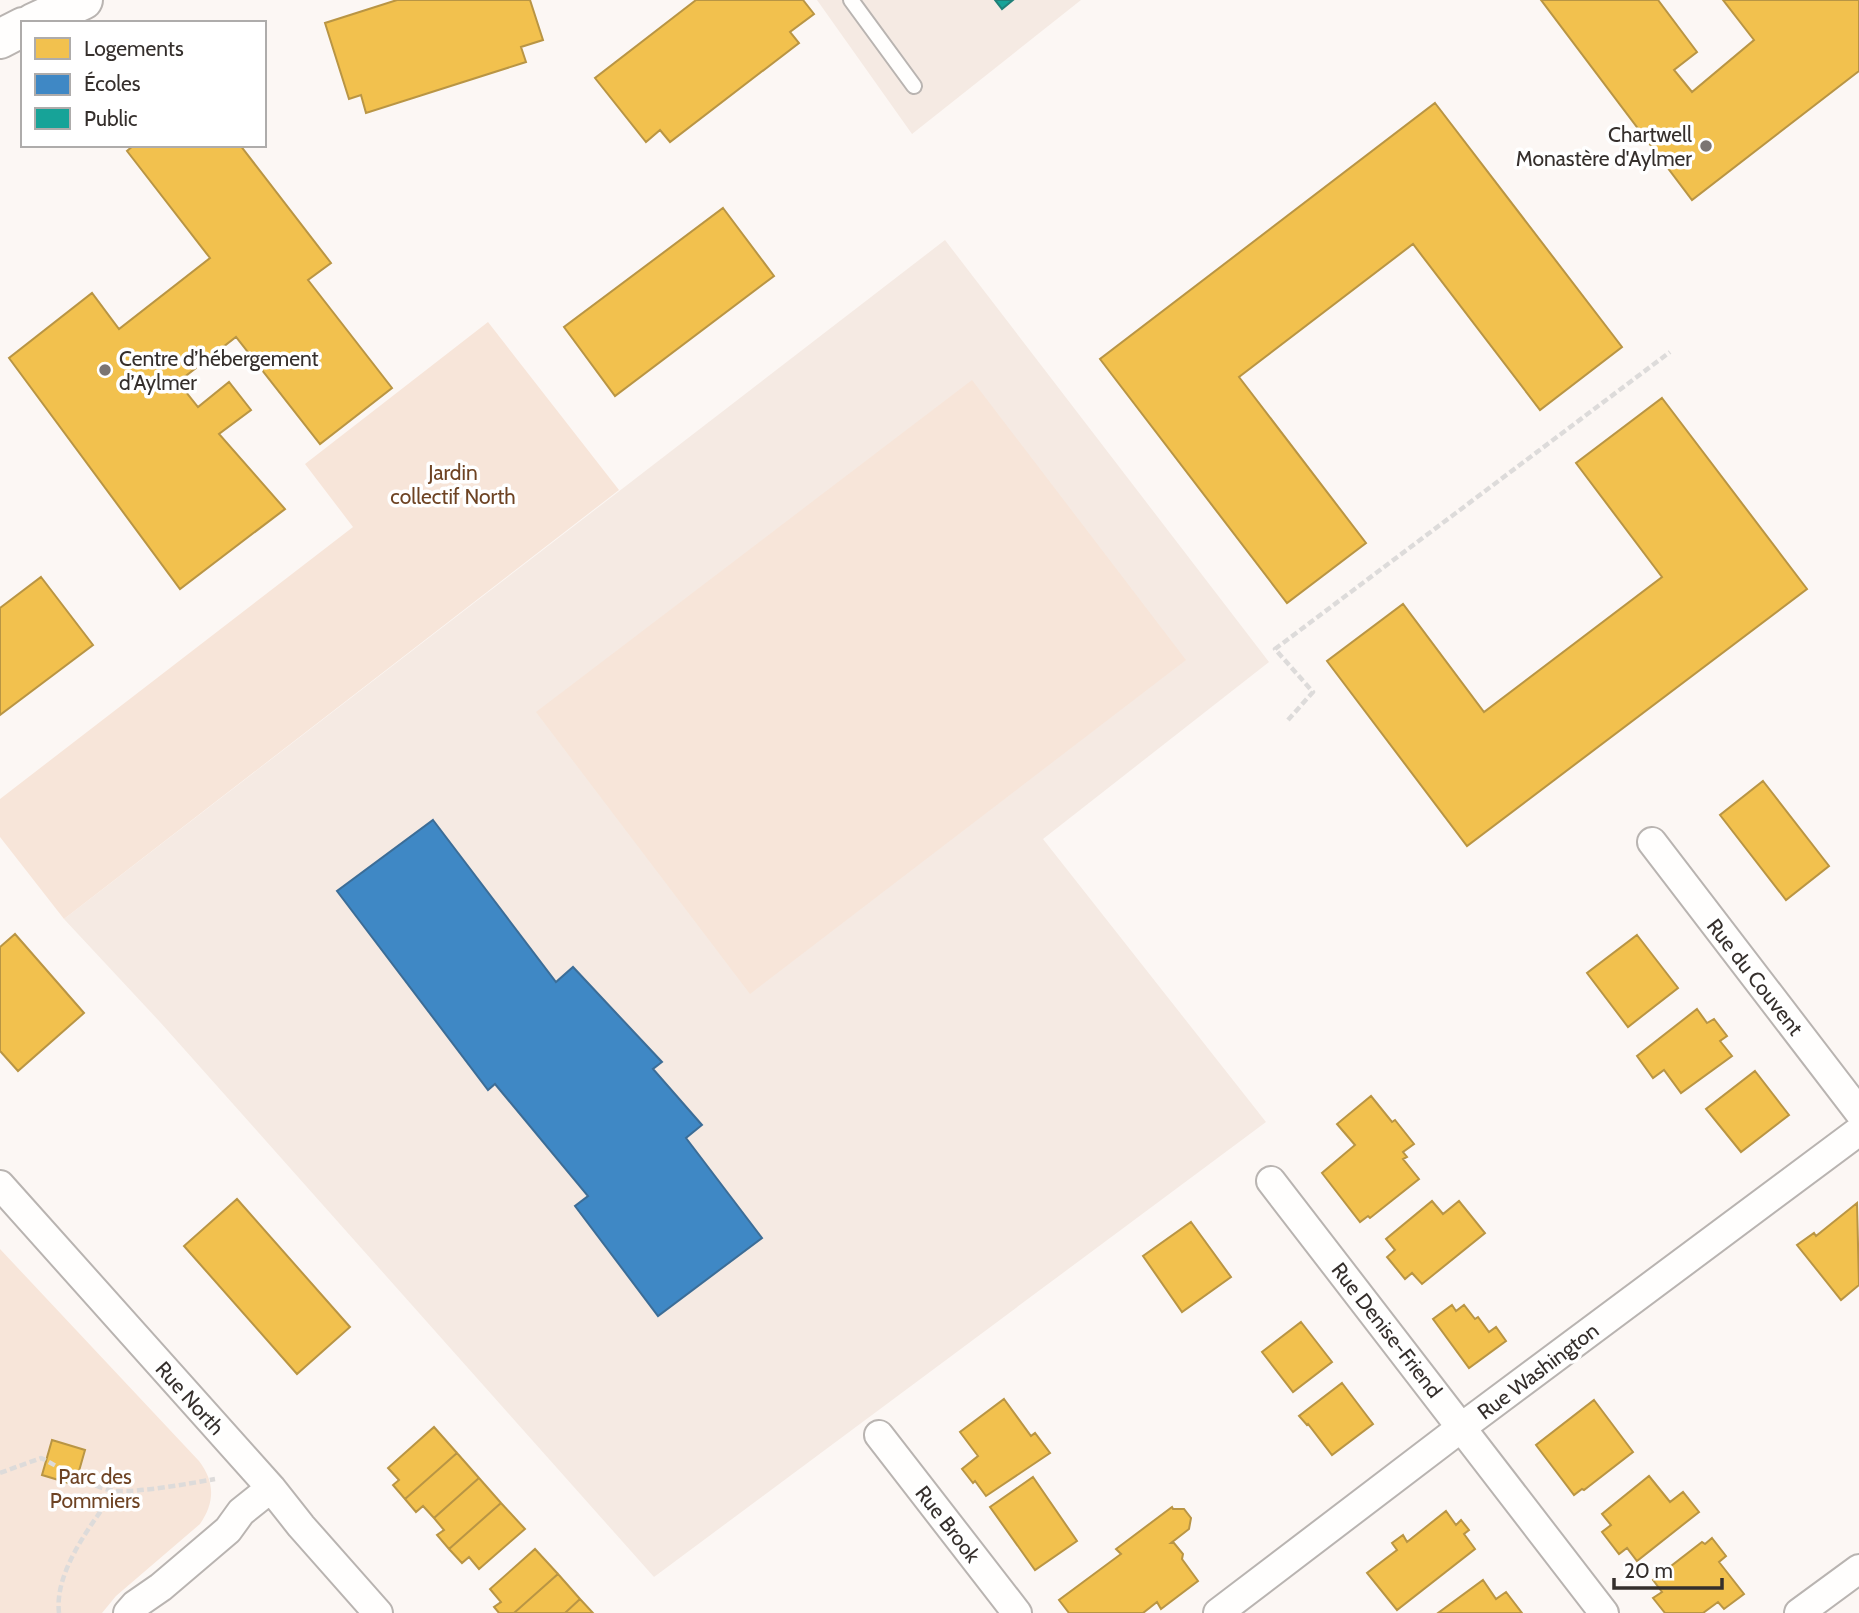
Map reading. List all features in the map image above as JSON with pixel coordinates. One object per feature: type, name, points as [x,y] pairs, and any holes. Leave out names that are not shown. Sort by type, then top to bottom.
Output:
[{"type":"main road","points":[[37,21],[83,0]]},
{"type":"main road","points":[[0,39],[21,28]]},
{"type":"street","name":"Rue du Couvent","points":[[1652,842],[1859,1112]]},
{"type":"street","name":"Rue Washington","points":[[1218,1613],[1859,1131]]},
{"type":"street","name":"Rue Denise-Friend","points":[[1271,1181],[1604,1613]]},
{"type":"street","name":"Rue North","points":[[0,1185],[271,1488],[378,1613]]},
{"type":"street","name":"Rue Brook","points":[[879,1436],[1017,1613]]},
{"type":"street","points":[[128,1613],[228,1530],[241,1512],[271,1488]]},
{"type":"street","points":[[1799,1613],[1859,1569]]},
{"type":"lane","points":[[851,0],[914,86]]},
{"type":"path","points":[[1288,720],[1313,692],[1275,649],[1670,352]]},
{"type":"path","points":[[0,1473],[41,1458],[98,1486],[115,1491],[215,1479]]},
{"type":"path","points":[[59,1613],[57,1600],[71,1559],[115,1491]]},
{"type":"shaded area","points":[[817,0],[1081,0],[912,134]]},
{"type":"shaded area","points":[[945,240],[1269,662],[1043,839],[1266,1122],[654,1577],[160,1022],[64,919]]},
{"type":"green space","name":"Jardin collectif North","points":[[488,322],[619,490],[64,919],[0,837],[0,799],[353,527],[305,464]]},
{"type":"green space","points":[[972,380],[1186,660],[750,994],[536,712]]},
{"type":"green space","name":"Parc des Pommiers","points":[[0,1249],[199,1461],[210,1484],[208,1508],[200,1524],[116,1596],[102,1613],[0,1613]]},
{"type":"building: Logements","points":[[397,0],[530,0],[543,40],[521,47],[526,62],[366,113],[361,95],[349,99],[325,23]]},
{"type":"building: Logements","points":[[696,0],[803,0],[814,14],[790,32],[799,43],[670,142],[660,130],[646,142],[595,78]]},
{"type":"building: Logements","name":"Chartwell Monastère d'Aylmer","points":[[1541,0],[1658,0],[1697,52],[1674,70],[1692,92],[1754,40],[1723,0],[1859,0],[1859,71],[1692,200]]},
{"type":"building: Logements","points":[[1435,103],[1622,347],[1540,410],[1413,244],[1239,377],[1366,543],[1287,603],[1100,359]]},
{"type":"building: Logements","name":"Centre d’hébergement d’Aylmer","points":[[132,147],[242,147],[331,263],[308,280],[392,388],[320,444],[236,337],[178,382],[198,407],[229,382],[251,410],[219,434],[285,509],[180,589],[9,358],[92,293],[119,329],[210,258],[127,151]]},
{"type":"building: Logements","points":[[723,208],[774,276],[615,396],[564,327]]},
{"type":"building: Logements","points":[[1662,398],[1807,589],[1467,846],[1327,661],[1403,604],[1484,712],[1662,577],[1576,463]]},
{"type":"building: Logements","points":[[41,577],[93,645],[0,715],[0,608]]},
{"type":"building: Logements","points":[[1763,781],[1829,866],[1786,900],[1720,815]]},
{"type":"building: Logements","points":[[15,934],[84,1013],[18,1071],[0,1051],[0,947]]},
{"type":"building: Logements","points":[[1637,935],[1678,988],[1628,1027],[1587,973]]},
{"type":"building: Logements","points":[[1697,1009],[1707,1023],[1714,1019],[1727,1036],[1720,1041],[1732,1056],[1681,1093],[1664,1070],[1653,1078],[1637,1056]]},
{"type":"building: Logements","points":[[1755,1071],[1789,1115],[1741,1152],[1706,1109]]},
{"type":"building: Logements","points":[[1371,1096],[1414,1144],[1403,1152],[1407,1157],[1403,1159],[1419,1179],[1370,1218],[1368,1216],[1360,1222],[1322,1173],[1355,1145],[1337,1124]]},
{"type":"building: Logements","points":[[237,1199],[350,1327],[297,1374],[184,1246]]},
{"type":"building: Logements","points":[[1432,1201],[1443,1214],[1459,1201],[1485,1233],[1422,1284],[1412,1273],[1405,1279],[1387,1257],[1395,1250],[1386,1239]]},
{"type":"building: Logements","points":[[1857,1203],[1859,1285],[1841,1300],[1797,1245],[1814,1233],[1816,1236]]},
{"type":"building: Logements","points":[[1191,1222],[1231,1277],[1182,1312],[1143,1256]]},
{"type":"building: Logements","points":[[1452,1305],[1456,1311],[1464,1305],[1475,1319],[1478,1317],[1489,1332],[1496,1327],[1506,1341],[1469,1368],[1433,1319]]},
{"type":"building: Logements","points":[[1301,1322],[1332,1362],[1293,1392],[1262,1352]]},
{"type":"building: Logements","points":[[1342,1383],[1373,1424],[1332,1455],[1299,1416]]},
{"type":"building: Logements","points":[[1004,1399],[1031,1436],[1035,1433],[1050,1453],[986,1496],[962,1469],[978,1456],[960,1432]]},
{"type":"building: Logements","points":[[1594,1400],[1633,1452],[1574,1495],[1536,1445]]},
{"type":"building: Logements","points":[[434,1427],[457,1453],[405,1499],[393,1485],[399,1480],[388,1468]]},
{"type":"building: Logements","points":[[52,1440],[85,1450],[75,1485],[42,1475]]},
{"type":"building: Logements","points":[[457,1453],[479,1478],[434,1518],[423,1506],[416,1512],[405,1499]]},
{"type":"building: Logements","points":[[1649,1476],[1670,1502],[1683,1492],[1699,1512],[1637,1561],[1627,1548],[1619,1554],[1602,1532],[1611,1525],[1602,1514]]},
{"type":"building: Logements","points":[[1033,1477],[1077,1541],[1035,1570],[990,1507]]},
{"type":"building: Logements","points":[[479,1478],[501,1503],[449,1549],[437,1535],[444,1530],[434,1518]]},
{"type":"building: Logements","points":[[501,1503],[525,1529],[479,1569],[469,1557],[462,1563],[449,1549]]},
{"type":"building: Logements","points":[[1172,1507],[1184,1509],[1191,1518],[1189,1529],[1171,1543],[1183,1554],[1182,1559],[1198,1581],[1161,1609],[1157,1602],[1143,1613],[1069,1613],[1059,1600],[1121,1554],[1116,1549]]},
{"type":"building: Logements","points":[[1446,1511],[1456,1525],[1461,1520],[1469,1530],[1464,1534],[1475,1549],[1397,1610],[1367,1573],[1397,1550],[1392,1543],[1403,1535],[1407,1542]]},
{"type":"building: Logements","points":[[1712,1538],[1726,1556],[1719,1562],[1744,1594],[1724,1609],[1718,1602],[1703,1613],[1665,1613],[1653,1598],[1662,1592],[1653,1580],[1702,1542],[1705,1544]]},
{"type":"building: Logements","points":[[535,1549],[558,1574],[514,1613],[499,1613],[494,1607],[501,1602],[490,1589]]},
{"type":"building: Logements","points":[[558,1574],[580,1599],[565,1613],[514,1613]]},
{"type":"building: Logements","points":[[1483,1580],[1496,1599],[1506,1592],[1522,1613],[1438,1613]]},
{"type":"building: Logements","points":[[580,1599],[593,1613],[565,1613]]},
{"type":"building: Écoles","points":[[433,820],[556,982],[573,967],[662,1062],[653,1069],[702,1125],[686,1138],[762,1238],[658,1316],[575,1206],[588,1196],[495,1084],[488,1090],[337,891]]},
{"type":"building: Public","points":[[995,0],[1013,0],[1002,9]]},
{"type":"place","name":"Chartwell Monastère d'Aylmer","points":[[1706,146]]},
{"type":"place","name":"Centre d’hébergement d’Aylmer","points":[[105,370]]}]
